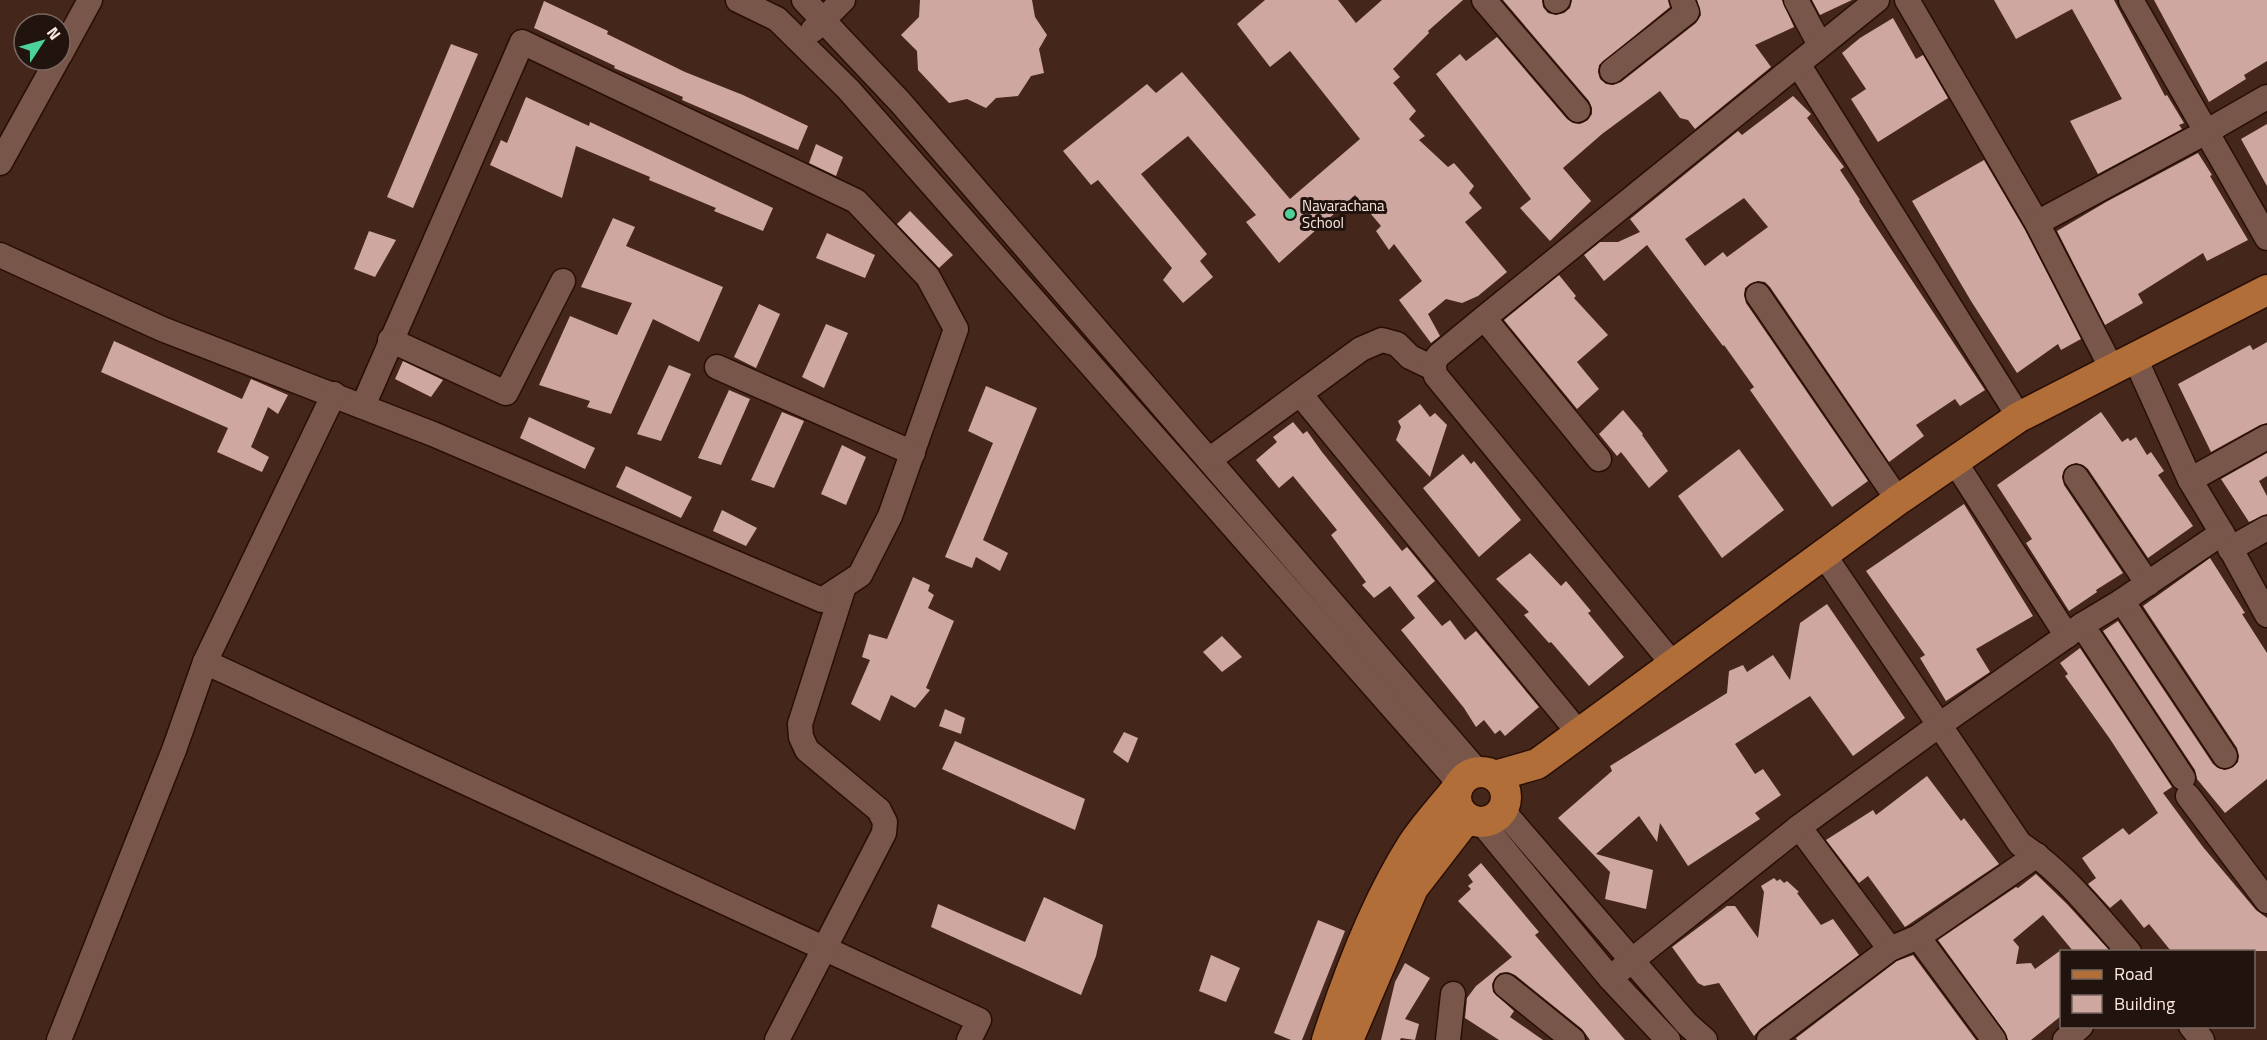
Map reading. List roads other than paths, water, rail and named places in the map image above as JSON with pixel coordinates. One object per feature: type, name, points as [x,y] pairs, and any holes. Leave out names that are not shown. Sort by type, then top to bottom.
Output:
[{"type":"main road","points":[[1327,1040],[1338,1004],[1380,906],[1412,844],[1472,780],[1537,764],[1672,663],[1898,500],[2019,417],[2267,290]]},
{"type":"main road","points":[[1348,1040],[1413,888],[1489,814],[1531,777],[1537,764]]},
{"type":"main road","points":[[1472,780],[1457,805],[1489,814]]},
{"type":"main road","points":[[1472,780],[1505,789],[1489,814]]},
{"type":"street","points":[[72,33],[90,0]]},
{"type":"street","points":[[738,0],[777,19],[848,89],[1103,380],[1472,780]]},
{"type":"street","points":[[777,19],[796,0]]},
{"type":"street","points":[[804,0],[901,103],[1209,460],[1472,780]]},
{"type":"street","points":[[802,42],[843,0]]},
{"type":"street","points":[[1484,0],[1578,110]]},
{"type":"street","points":[[1612,71],[1687,12],[1682,0]]},
{"type":"street","points":[[1796,0],[1820,45]]},
{"type":"street","points":[[1672,663],[1436,376],[1433,368],[1434,362],[1439,355],[1484,318],[1877,0]]},
{"type":"street","points":[[2131,0],[2267,238]]},
{"type":"street","points":[[1911,1],[2037,223],[2124,364],[2267,615]]},
{"type":"street","points":[[0,255],[162,329],[334,394],[822,600],[860,575],[890,516],[956,329],[928,277],[856,201],[522,42],[363,406]]},
{"type":"street","points":[[1798,64],[2019,417]]},
{"type":"street","points":[[0,163],[50,72]]},
{"type":"street","points":[[2037,223],[2206,132],[2267,96]]},
{"type":"street","points":[[390,340],[506,393],[563,281]]},
{"type":"street","points":[[1758,295],[1898,500]]},
{"type":"street","points":[[1484,318],[1599,459]]},
{"type":"street","points":[[1209,460],[1361,349],[1382,340],[1397,344],[1410,357],[1433,368]]},
{"type":"street","points":[[1103,380],[1124,361]]},
{"type":"street","points":[[717,367],[912,453]]},
{"type":"street","points":[[59,1040],[174,750],[205,662],[334,394]]},
{"type":"street","points":[[1300,394],[1578,732]]},
{"type":"street","points":[[2190,480],[2267,436]]},
{"type":"street","points":[[1955,462],[2267,901]]},
{"type":"street","points":[[2076,477],[2148,584]]},
{"type":"street","points":[[1610,978],[1799,827],[1938,726],[2075,631],[2148,584],[2226,541],[2267,528]]},
{"type":"street","points":[[1824,555],[2020,844],[2037,855],[2072,889],[2128,950]]},
{"type":"street","points":[[777,1040],[884,833],[885,822],[879,810],[807,750],[801,737],[800,724],[844,586]]},
{"type":"street","points":[[2122,601],[2225,756]]},
{"type":"street","points":[[205,662],[979,1020],[969,1040]]},
{"type":"street","points":[[1489,814],[1633,961],[1687,1024],[1705,1040]]},
{"type":"street","points":[[1489,814],[1610,978],[1668,1040]]},
{"type":"street","points":[[1799,827],[1890,948]]},
{"type":"street","points":[[1769,1040],[1890,948],[1918,937],[2037,855]]},
{"type":"street","points":[[1918,937],[1994,1040]]},
{"type":"street","points":[[1506,986],[1573,1040]]},
{"type":"street","points":[[1448,1040],[1453,994]]},
{"type":"street","points":[[2065,1040],[2080,1028]]},
{"type":"street","points":[[2193,1028],[2202,1040]]},
{"type":"place","name":"Navarachana School","points":[[1290,214]]}]
